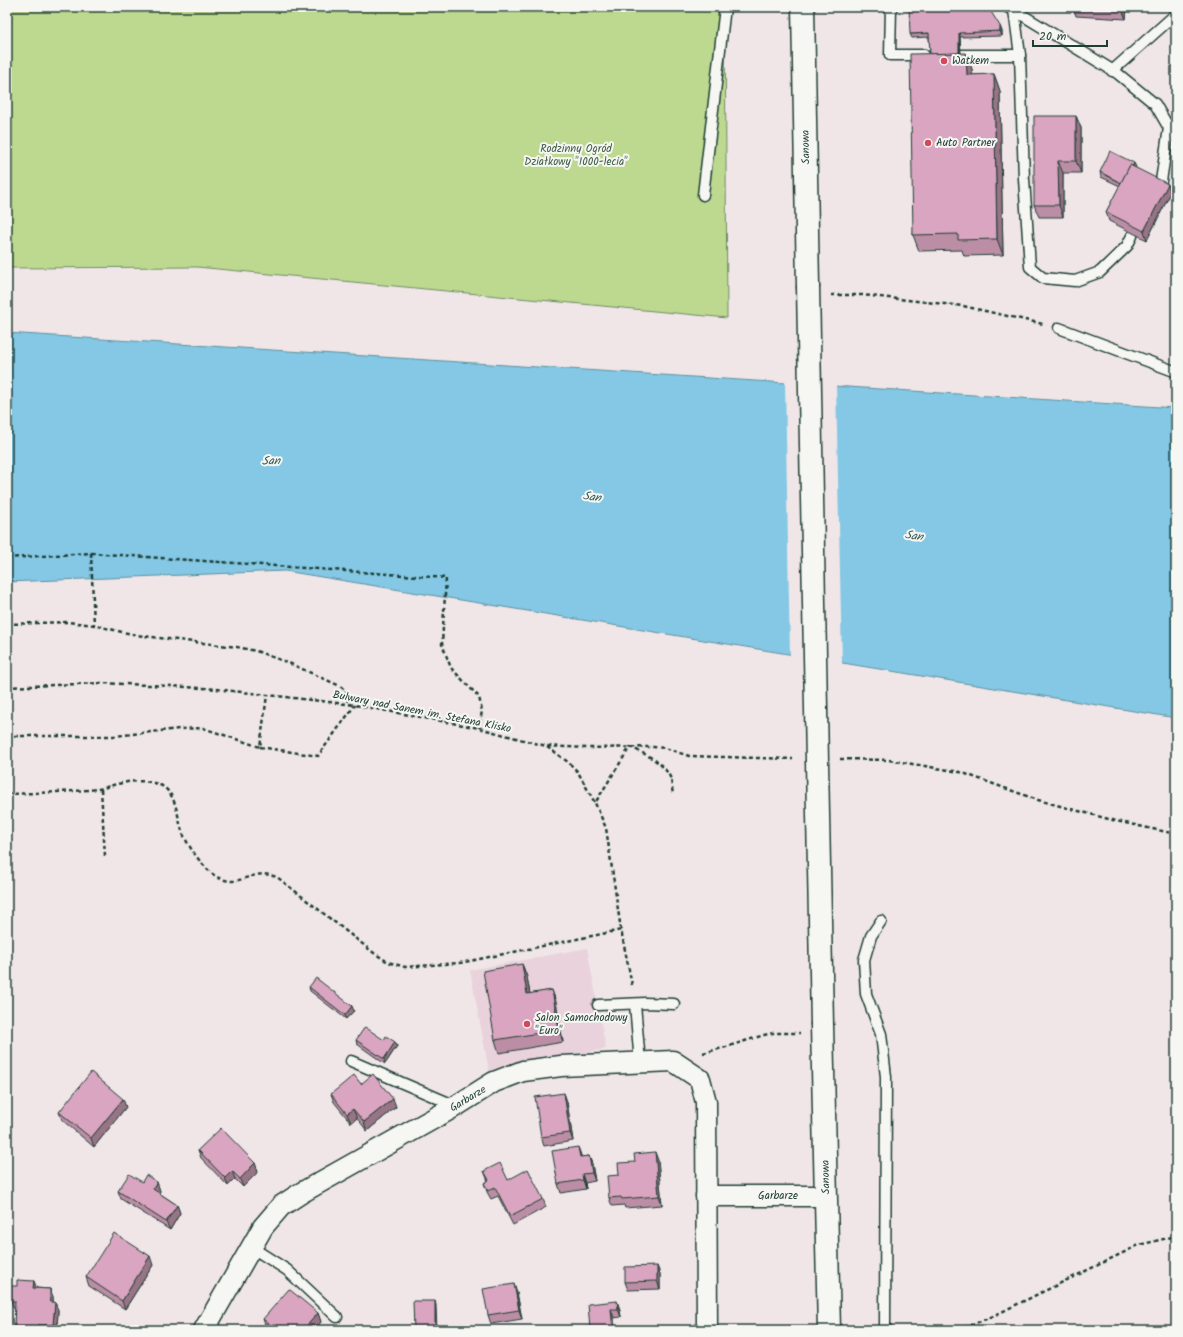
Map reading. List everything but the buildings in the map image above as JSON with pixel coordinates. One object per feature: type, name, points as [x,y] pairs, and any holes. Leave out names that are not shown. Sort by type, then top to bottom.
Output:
[{"type":"main road","name":"Sanowa","points":[[803,7],[818,291],[814,1029],[826,1196],[829,1330]]},
{"type":"street","name":"Garbarze","points":[[204,1330],[263,1227],[281,1206],[456,1106],[494,1082],[523,1071],[561,1066],[673,1062],[700,1079],[706,1102],[707,1330]]},
{"type":"street","name":"Garbarze","points":[[706,1196],[826,1196]]},
{"type":"lane","points":[[703,195],[725,7]]},
{"type":"lane","points":[[891,7],[890,56],[1020,55]]},
{"type":"lane","points":[[1010,8],[1020,55],[1024,179],[1030,267],[1043,278],[1076,281],[1100,272],[1127,246],[1132,236]]},
{"type":"lane","points":[[1010,8],[1112,71],[1155,104],[1173,128],[1161,181]]},
{"type":"lane","points":[[1112,71],[1176,14]]},
{"type":"lane","points":[[1059,328],[1174,371],[1176,370]]},
{"type":"lane","points":[[881,921],[871,936],[864,960],[866,994],[881,1034],[886,1077],[885,1330]]},
{"type":"lane","points":[[635,1004],[640,1063]]},
{"type":"lane","points":[[598,1005],[674,1004]]},
{"type":"lane","points":[[351,1061],[456,1106]]},
{"type":"lane","points":[[251,1247],[287,1270],[337,1317]]},
{"type":"path","points":[[818,291],[963,306],[1059,328]]},
{"type":"path","points":[[91,553],[94,625]]},
{"type":"path","points":[[7,558],[91,553],[446,578],[442,644],[451,668],[479,698],[482,711],[479,728]]},
{"type":"path","points":[[7,624],[68,622],[94,625],[129,634],[237,647],[256,651],[289,663],[340,686],[344,689],[347,695],[348,704]]},
{"type":"path","name":"Bulwary nad Sanem im. Stefana Klisko","points":[[7,687],[101,683],[172,686],[355,705],[479,728],[546,746],[588,748],[653,747],[665,748],[689,756],[785,759]]},
{"type":"path","points":[[260,747],[267,695]]},
{"type":"path","points":[[7,736],[115,736],[203,728],[260,747],[318,756],[355,705]]},
{"type":"path","points":[[546,746],[568,762],[578,772],[595,803],[606,828],[621,930],[635,1004]]},
{"type":"path","points":[[595,803],[630,747],[646,754],[665,769],[670,778],[673,795]]},
{"type":"path","points":[[849,759],[889,760],[960,772],[1038,800],[1116,821],[1176,834]]},
{"type":"path","points":[[7,794],[102,789],[112,785],[134,781],[150,782],[162,786],[169,793],[174,802],[184,837],[208,870],[218,877],[236,882],[257,875],[267,874],[277,877],[374,953],[388,962],[405,967],[460,963],[621,930]]},
{"type":"path","points":[[102,789],[105,856]]},
{"type":"path","points":[[703,1053],[773,1033],[814,1029]]},
{"type":"path","points":[[957,1330],[988,1318],[1139,1245],[1176,1236]]},
{"type":"shaded area","points":[[587,948],[606,1049],[489,1071],[470,970]]},
{"type":"green space","name":"Rodzinny Ogród Działkowy \"1000-lecia\"","points":[[7,7],[725,7],[727,318],[197,267],[7,268]]},
{"type":"water","name":"San","points":[[7,333],[1176,408],[1176,718],[285,571],[7,582]]},
{"type":"pier","points":[[785,381],[836,385],[842,665],[790,656]]},
{"type":"place","name":"Watkem","points":[[944,61]]},
{"type":"place","name":"Auto Partner","points":[[928,143]]},
{"type":"place","name":"Salon Samochodowy \"Euro\"","points":[[527,1024]]}]
